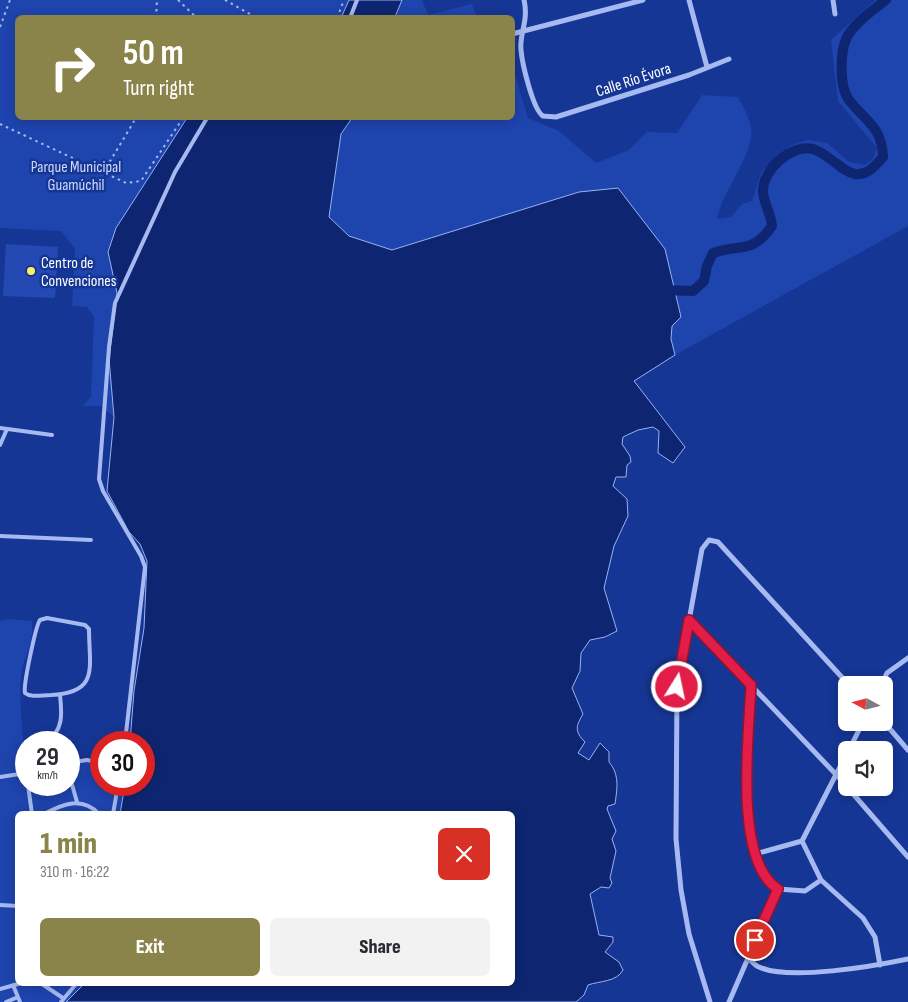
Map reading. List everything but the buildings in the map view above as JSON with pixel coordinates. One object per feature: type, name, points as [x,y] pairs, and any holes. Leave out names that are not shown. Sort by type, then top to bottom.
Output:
[{"type":"street","points":[[524,0],[524,31]]},
{"type":"street","points":[[515,33],[642,0]]},
{"type":"street","points":[[689,0],[706,67]]},
{"type":"street","points":[[833,0],[835,14]]},
{"type":"street","name":"Calle Río Évora","points":[[524,31],[521,50],[535,108],[543,116],[556,117],[729,59]]},
{"type":"street","points":[[710,1002],[689,934],[681,890],[676,839],[677,687],[702,549],[709,540],[718,542],[841,676]]},
{"type":"street","points":[[689,620],[837,774],[802,841],[755,854]]},
{"type":"street","points":[[886,676],[908,658]]},
{"type":"street","points":[[751,685],[748,828],[761,871],[768,883],[778,889],[805,891],[821,880]]},
{"type":"street","points":[[892,731],[908,750]]},
{"type":"street","points":[[856,796],[908,857]]},
{"type":"street","points":[[802,841],[821,880],[864,918],[875,937],[880,965]]},
{"type":"street","points":[[729,1002],[778,889]]},
{"type":"street","points":[[747,957],[757,966],[768,970],[822,971],[880,965],[908,959]]},
{"type":"lane","points":[[351,15],[357,0]]},
{"type":"lane","points":[[125,731],[145,567],[141,556],[103,491],[99,478],[112,315],[118,295],[175,172],[207,120]]},
{"type":"lane","points":[[0,428],[52,435]]},
{"type":"lane","points":[[0,445],[8,429]]},
{"type":"lane","points":[[0,536],[91,540]]},
{"type":"lane","points":[[44,618],[85,624],[89,629],[89,663],[86,684],[80,690],[71,694],[60,695],[31,696],[26,694],[24,690],[37,625],[44,618]]},
{"type":"lane","points":[[58,731],[62,717],[60,695]]},
{"type":"lane","points":[[0,778],[15,775]]},
{"type":"lane","points":[[30,796],[32,811]]},
{"type":"lane","points":[[75,796],[77,802]]},
{"type":"lane","points":[[113,811],[116,796]]},
{"type":"lane","points":[[51,811],[65,804],[77,802],[91,807],[96,811]]},
{"type":"lane","points":[[0,905],[15,906]]},
{"type":"lane","points":[[0,989],[15,984]]},
{"type":"lane","points":[[16,986],[20,1002]]},
{"type":"lane","points":[[44,986],[62,1000],[74,986]]},
{"type":"lane","points":[[6,1002],[18,996]]},
{"type":"path","points":[[0,27],[10,0]]},
{"type":"path","points":[[156,15],[157,0]]},
{"type":"path","points":[[178,0],[194,15]]},
{"type":"path","points":[[225,0],[252,15]]},
{"type":"path","points":[[338,15],[344,0]]},
{"type":"path","points":[[103,173],[135,120]]},
{"type":"path","points":[[0,124],[126,183],[141,181],[181,120]]},
{"type":"green space","name":"Parque Municipal Guamúchil","points":[[0,0],[349,0],[342,15],[15,15],[15,120],[186,120],[116,228],[108,252],[117,293],[109,359],[114,417],[101,406],[83,406],[91,396],[94,317],[87,307],[72,306],[75,249],[61,231],[0,228]]},
{"type":"green space","points":[[402,0],[422,0],[428,15],[396,15]]},
{"type":"green space","points":[[875,0],[908,0],[908,226],[675,355],[671,339],[672,326],[579,192],[392,250],[349,236],[329,217],[341,134],[351,120],[515,120],[515,75],[528,118],[559,131],[596,163],[629,150],[647,132],[677,133],[702,95],[738,97],[749,121],[751,137],[745,157],[724,198],[717,219],[731,217],[742,204],[752,201],[762,171],[790,146],[807,140],[827,143],[849,162],[865,165],[873,159],[877,148],[838,101],[831,40]]},
{"type":"green space","points":[[472,4],[476,15],[428,15]]},
{"type":"green space","points":[[10,619],[32,621],[30,644],[21,677],[22,731],[15,731],[15,796],[80,796],[80,763],[90,763],[90,796],[123,796],[121,811],[15,811],[15,986],[82,986],[66,1002],[0,1002],[0,621]]},
{"type":"shaded area","points":[[349,0],[402,0],[396,15],[342,15]]},
{"type":"shaded area","points":[[186,120],[351,120],[341,134],[329,217],[349,236],[392,250],[579,192],[618,188],[665,249],[681,317],[672,326],[671,339],[675,355],[634,381],[685,447],[673,463],[658,453],[659,431],[653,427],[638,430],[623,437],[622,444],[630,456],[631,462],[627,465],[626,477],[616,477],[613,486],[627,499],[628,516],[614,546],[604,588],[617,631],[605,637],[590,640],[581,653],[580,671],[572,688],[583,714],[577,728],[579,735],[585,742],[578,753],[589,760],[600,743],[609,752],[609,762],[616,777],[615,804],[608,806],[607,809],[616,831],[612,839],[616,851],[610,878],[612,883],[609,888],[601,887],[590,894],[599,935],[613,937],[613,942],[605,952],[619,962],[623,970],[617,977],[588,985],[584,995],[576,1002],[66,1002],[82,986],[515,986],[515,811],[121,811],[123,796],[155,796],[155,731],[131,731],[134,691],[144,628],[147,561],[140,544],[129,532],[107,491],[114,417],[109,359],[117,293],[108,252],[116,228]]},
{"type":"waterway","points":[[662,290],[693,291],[704,281],[707,266],[713,253],[752,245],[765,235],[772,226],[763,192],[764,184],[767,175],[773,167],[787,155],[804,149],[813,149],[819,151],[850,173],[855,174],[871,169],[883,157],[880,138],[872,125],[849,100],[843,87],[842,60],[845,43],[850,32],[886,0]]},
{"type":"place","name":"Centro de Convenciones","points":[[31,271]]},
{"type":"route","points":[[677,687],[689,620],[751,685],[748,828],[761,871],[768,883],[778,889],[755,940]]}]
